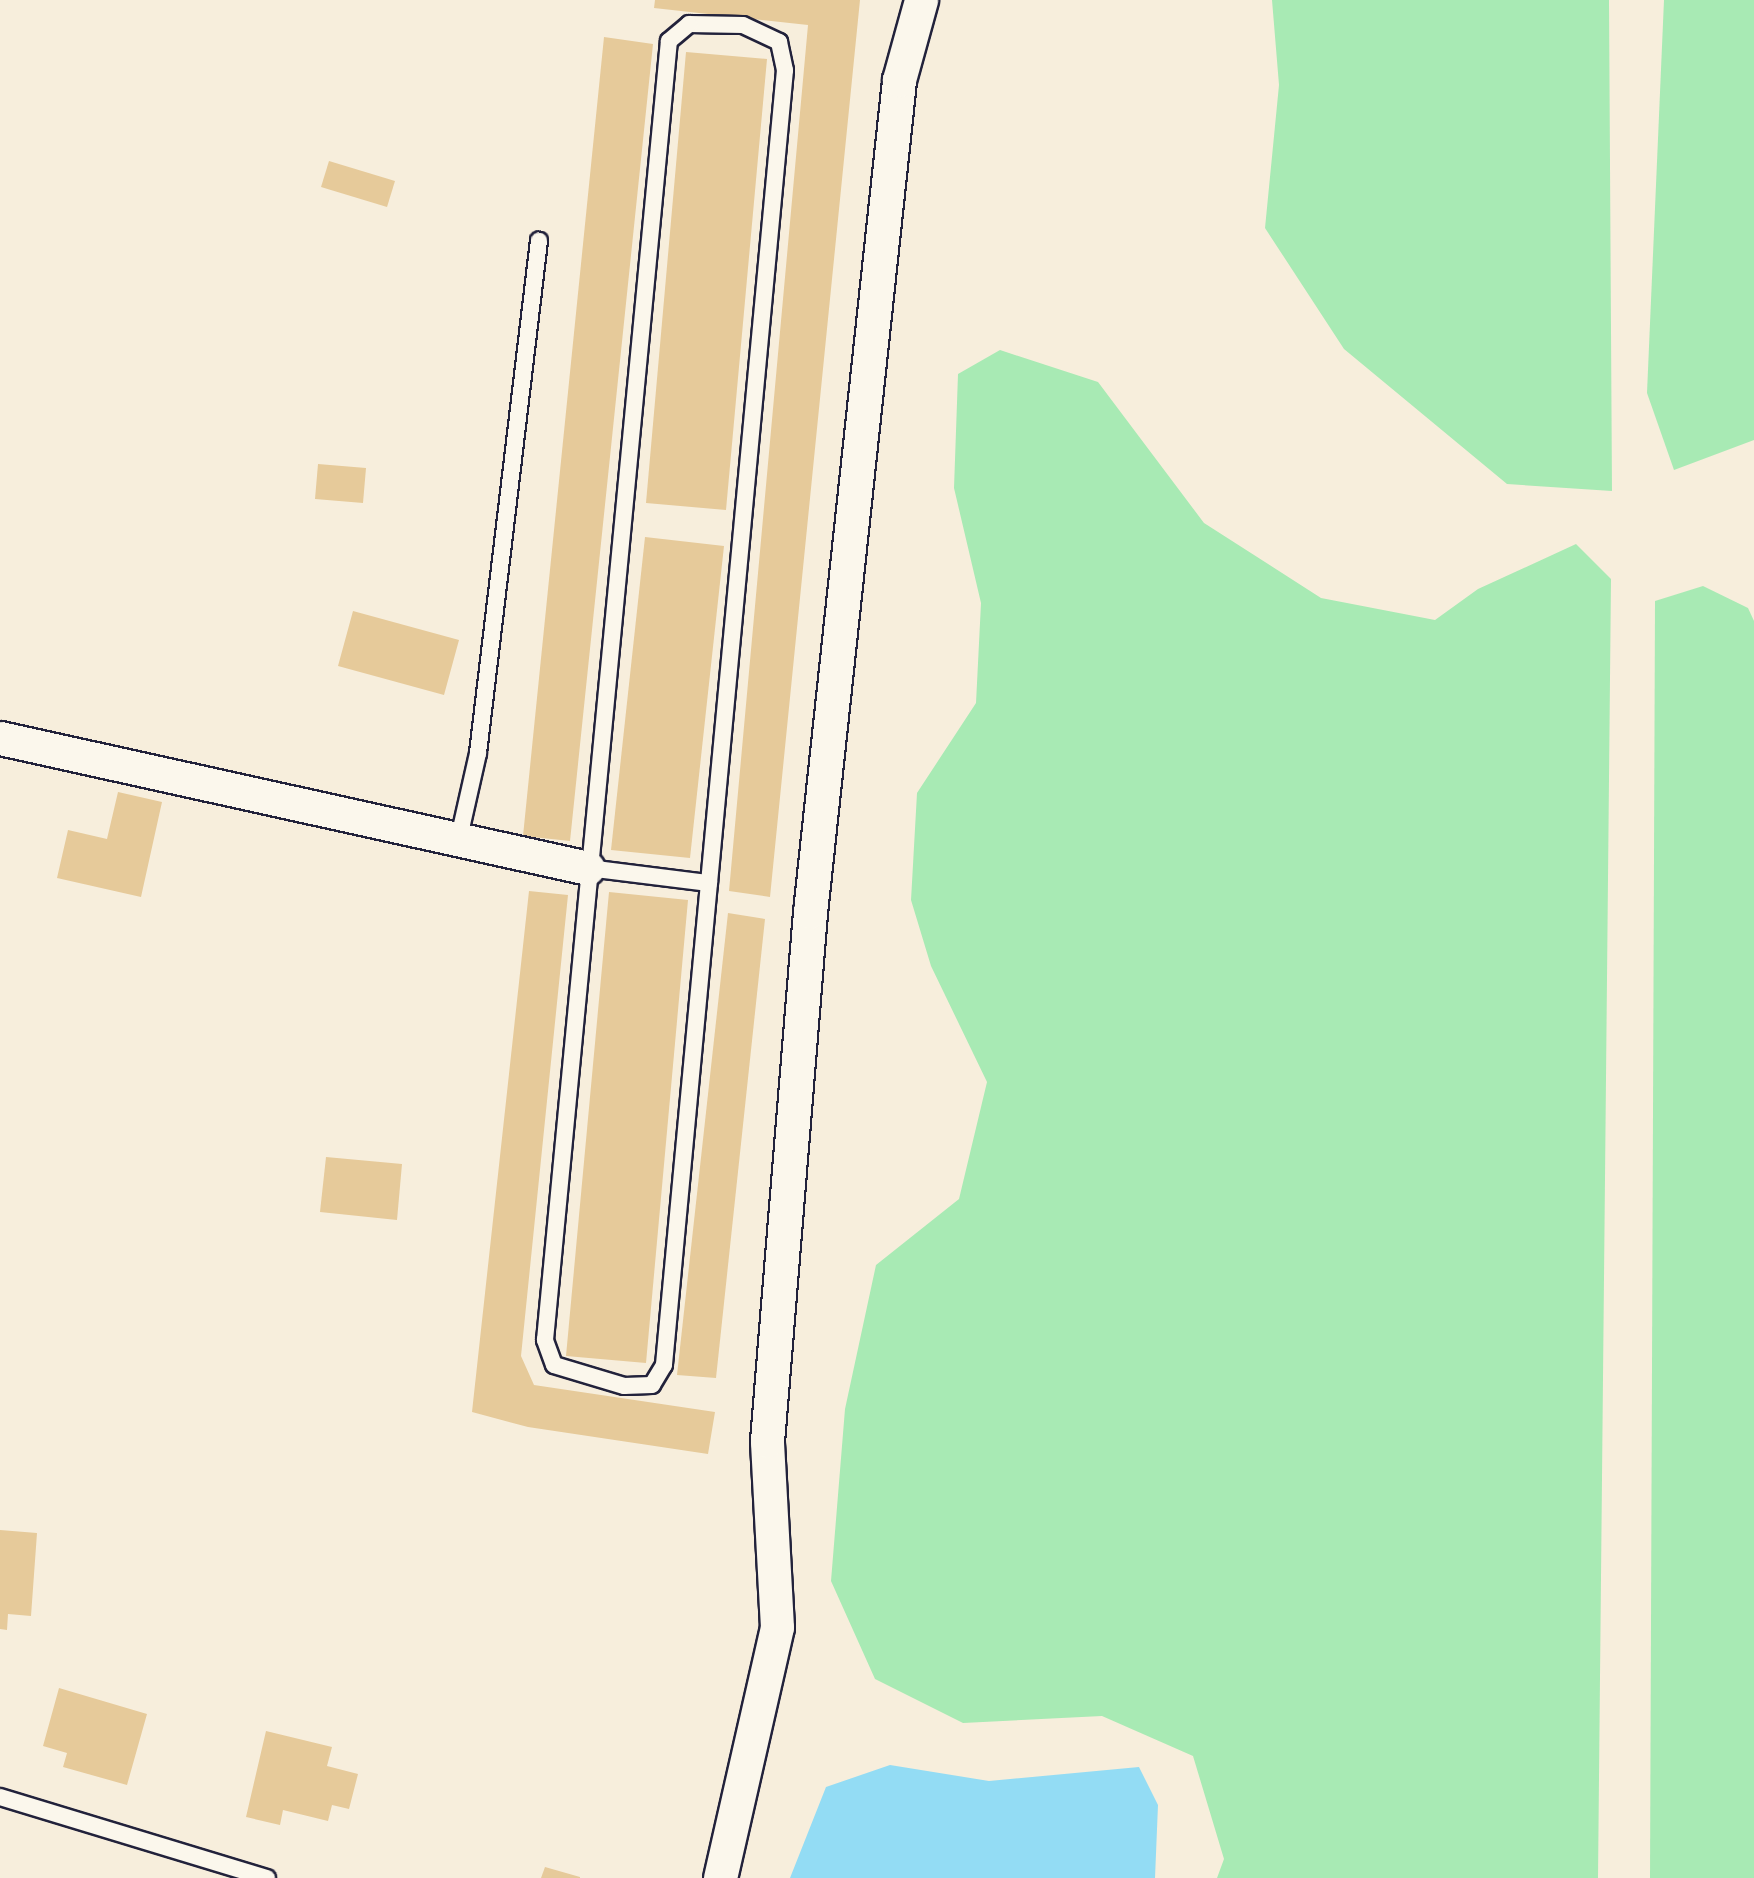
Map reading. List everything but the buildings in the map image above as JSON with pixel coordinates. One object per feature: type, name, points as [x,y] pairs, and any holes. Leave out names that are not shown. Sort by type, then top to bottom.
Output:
[{"type":"street","points":[[720,1878],[777,1627],[767,1441],[810,912],[899,80],[921,0]]},
{"type":"street","points":[[0,738],[457,844],[588,868]]},
{"type":"lane","points":[[689,24],[743,25],[779,42],[785,70],[663,1365],[652,1385],[624,1386],[554,1365],[545,1340],[588,868],[669,41],[689,24]]},
{"type":"lane","points":[[457,844],[478,753],[539,241]]},
{"type":"lane","points":[[588,868],[709,883]]},
{"type":"lane","points":[[0,1797],[267,1878]]},
{"type":"green space","points":[[1272,0],[1609,0],[1612,491],[1507,484],[1344,349],[1265,228],[1279,85]]},
{"type":"green space","points":[[1664,0],[1754,0],[1754,440],[1674,470],[1647,393]]},
{"type":"green space","points":[[1000,350],[1098,382],[1204,523],[1321,598],[1435,620],[1478,589],[1576,544],[1611,579],[1598,1878],[1217,1878],[1224,1859],[1193,1756],[1102,1716],[963,1723],[875,1679],[831,1581],[845,1409],[876,1265],[959,1199],[987,1082],[931,966],[911,900],[917,793],[976,703],[981,603],[954,488],[958,374]]},
{"type":"green space","points":[[1703,586],[1748,608],[1754,621],[1754,1878],[1650,1878],[1655,601]]},
{"type":"water","points":[[890,1765],[989,1781],[1139,1767],[1158,1805],[1155,1878],[790,1878],[826,1787]]}]
